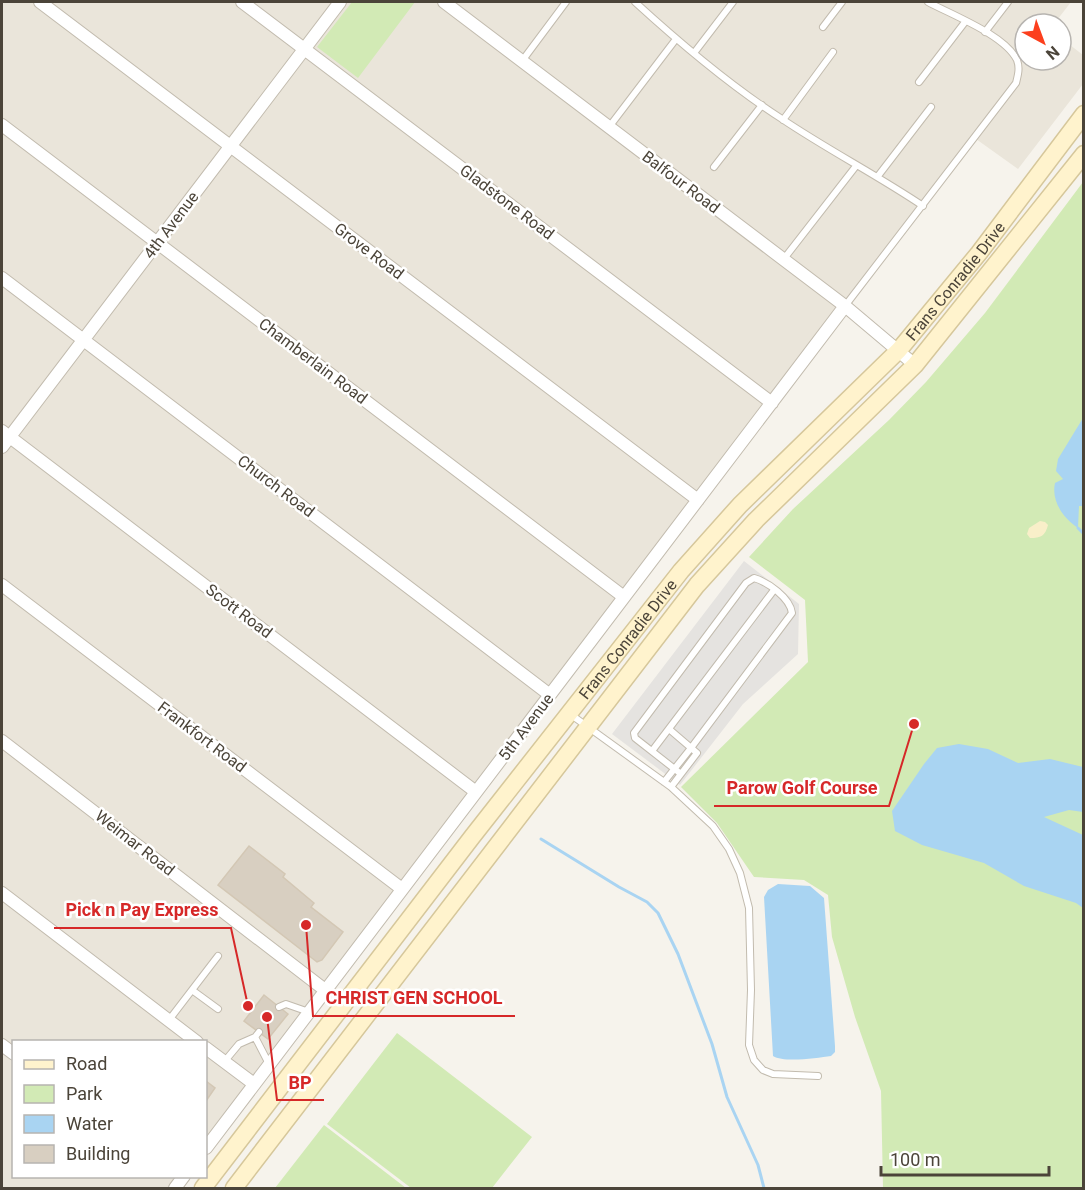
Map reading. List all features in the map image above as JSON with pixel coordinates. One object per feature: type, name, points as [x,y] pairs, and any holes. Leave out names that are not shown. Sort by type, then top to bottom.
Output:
[{"type":"main road","name":"Frans Conradie Drive","points":[[203,1188],[472,837],[681,571],[740,505],[899,350],[980,253],[1083,114]]},
{"type":"main road","name":"Frans Conradie Drive","points":[[234,1188],[704,577],[756,520],[915,365],[1083,154]]},
{"type":"street","name":"Grove Road","points":[[40,2],[698,500]]},
{"type":"street","name":"Gladstone Road","points":[[242,2],[772,403]]},
{"type":"street","name":"4th Avenue","points":[[2,447],[5,434],[83,340],[340,2]]},
{"type":"street","name":"Balfour Road","points":[[444,2],[845,306],[915,365]]},
{"type":"street","name":"Chamberlain Road","points":[[2,125],[624,597]]},
{"type":"street","name":"Church Road","points":[[2,278],[550,695]]},
{"type":"street","name":"5th Avenue","points":[[207,1147],[845,306]]},
{"type":"street","name":"Scott Road","points":[[5,434],[476,792]]},
{"type":"street","name":"Frankfort Road","points":[[2,585],[402,889]]},
{"type":"street","name":"Weimar Road","points":[[2,741],[325,990]]},
{"type":"street","points":[[2,892],[196,1040]]},
{"type":"street","points":[[207,1049],[254,1084]]},
{"type":"lane","points":[[522,61],[566,2]]},
{"type":"lane","points":[[635,2],[676,39],[783,120],[856,166],[878,176],[923,206]]},
{"type":"lane","points":[[694,53],[733,2]]},
{"type":"lane","points":[[823,27],[842,2]]},
{"type":"lane","points":[[845,306],[1016,83],[1019,71],[1018,62],[1012,52],[985,32],[928,2]]},
{"type":"lane","points":[[985,32],[1008,2]]},
{"type":"lane","points":[[919,82],[965,22]]},
{"type":"lane","points":[[608,128],[676,39]]},
{"type":"lane","points":[[783,120],[833,52]]},
{"type":"lane","points":[[714,167],[762,105]]},
{"type":"lane","points":[[878,176],[931,107]]},
{"type":"lane","points":[[783,260],[856,166]]},
{"type":"lane","points":[[664,782],[674,769],[691,748],[792,613],[791,606],[774,590],[754,578],[749,580],[682,666],[634,733],[635,738],[674,769],[681,774]]},
{"type":"lane","points":[[652,751],[774,590]]},
{"type":"lane","points":[[570,713],[664,782],[713,826],[729,849],[740,873],[749,908],[751,990],[749,1045],[754,1060],[764,1070],[773,1074],[818,1076]]},
{"type":"lane","points":[[669,729],[697,753],[671,788]]},
{"type":"lane","points":[[168,1020],[218,957]]},
{"type":"lane","points":[[192,990],[218,1009]]},
{"type":"lane","points":[[279,1007],[286,1004],[309,1012]]},
{"type":"lane","points":[[224,1062],[239,1044],[257,1034],[269,1064]]},
{"type":"shaded area","points":[[2,2],[1071,2],[1063,12],[1013,12],[1013,72],[1073,72],[1073,47],[1083,55],[1083,84],[1018,169],[976,139],[207,1148],[207,1040],[12,1040],[12,1178],[184,1178],[175,1188],[2,1188]]},
{"type":"shaded area","points":[[744,561],[799,604],[798,654],[743,704],[680,785],[612,734]]},
{"type":"green space","points":[[352,2],[415,2],[358,78],[317,47]]},
{"type":"green space","points":[[1083,182],[1083,1188],[883,1188],[881,1091],[855,1017],[832,937],[828,895],[804,880],[754,877],[717,823],[681,787],[808,662],[805,600],[749,557],[793,509],[889,420],[926,382],[985,313]]},
{"type":"green space","points":[[397,1033],[532,1137],[492,1188],[411,1188],[327,1124]]},
{"type":"green space","points":[[324,1125],[406,1188],[275,1188]]},
{"type":"sand","points":[[1040,521],[1048,525],[1044,534],[1030,538],[1027,534],[1029,528]]},
{"type":"water","points":[[1083,418],[1083,506],[1079,506],[1078,528],[1059,508],[1054,490],[1055,483],[1063,479],[1056,471],[1058,459]]},
{"type":"water","points":[[959,744],[988,749],[1018,763],[1050,759],[1083,767],[1083,812],[1069,810],[1044,817],[1083,835],[1083,908],[1076,903],[1024,886],[984,863],[922,845],[895,831],[892,811],[924,764],[937,748]]},
{"type":"water","points":[[778,884],[810,886],[824,898],[835,1046],[835,1052],[831,1056],[792,1060],[773,1056],[764,897],[768,890]]},
{"type":"building","points":[[249,846],[285,874],[283,877],[314,903],[311,907],[343,932],[322,960],[317,962],[218,885]]},
{"type":"building","points":[[264,995],[288,1014],[268,1039],[244,1021]]},
{"type":"building","points":[[207,1082],[215,1088],[207,1100]]},
{"type":"waterway","points":[[1078,528],[1084,534]]},
{"type":"waterway","points":[[541,839],[647,902],[658,913],[678,954],[712,1044],[727,1097],[758,1165],[764,1188]]},
{"type":"place","name":"Parow Golf Course","points":[[914,724]]},
{"type":"place","name":"CHRIST GEN SCHOOL","points":[[306,925]]},
{"type":"place","name":"Pick n Pay Express","points":[[248,1006]]},
{"type":"place","name":"BP","points":[[267,1017]]}]
